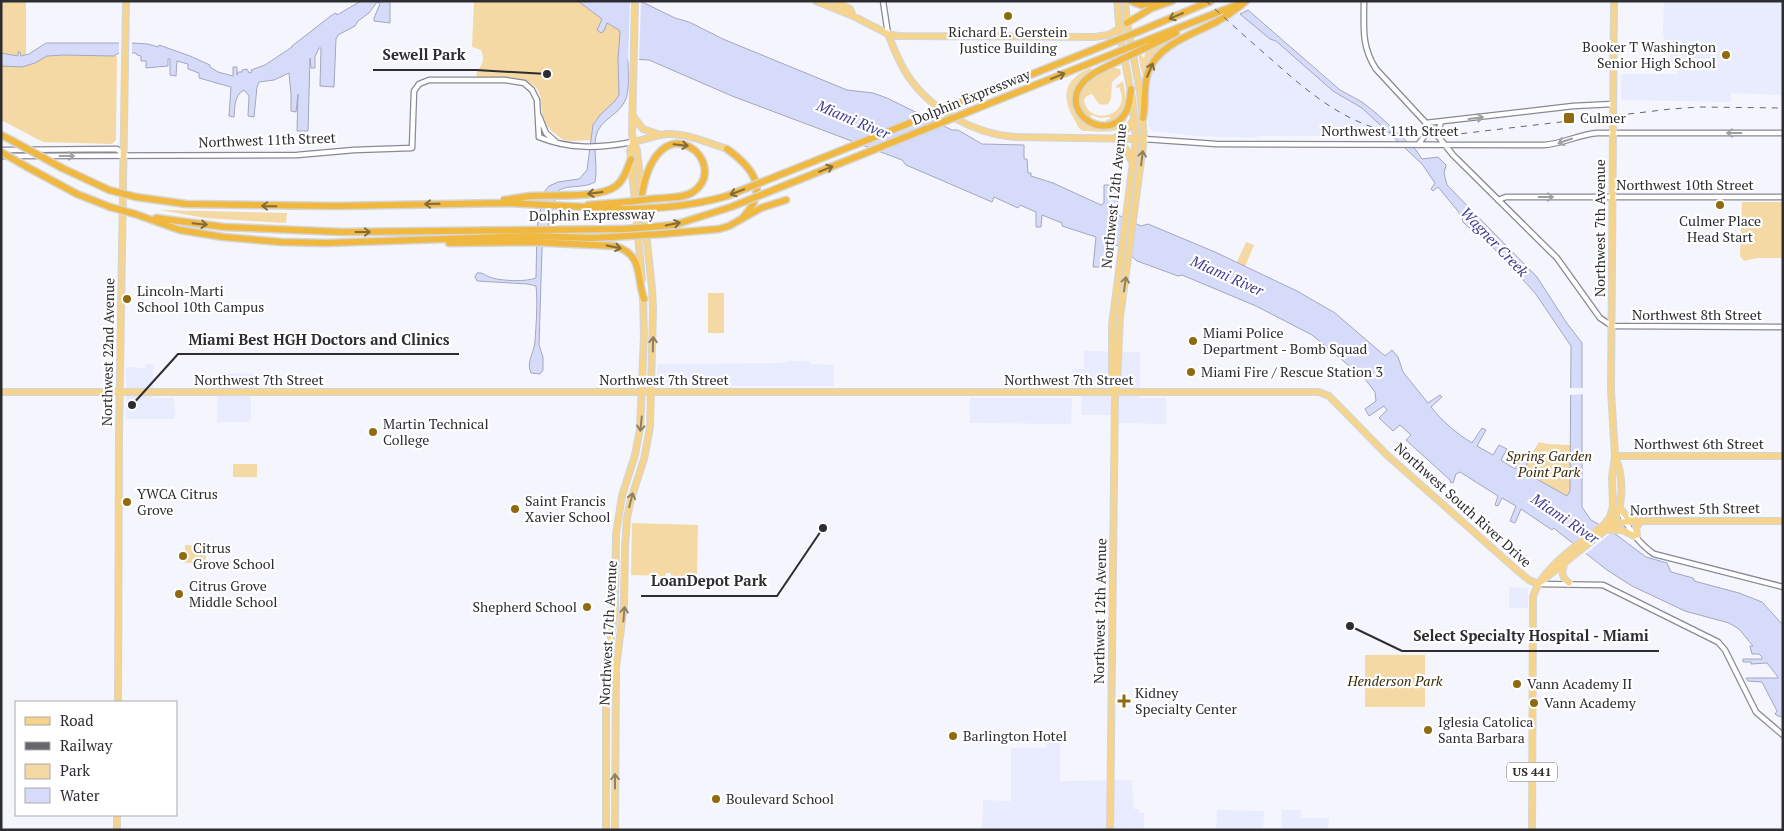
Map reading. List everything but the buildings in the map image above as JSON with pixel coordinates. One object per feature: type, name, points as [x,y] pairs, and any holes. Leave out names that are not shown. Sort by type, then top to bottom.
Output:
[{"type":"highway","points":[[1132,1],[1141,5],[1158,1]]},
{"type":"highway","points":[[1126,23],[1152,8],[1172,1]]},
{"type":"highway","name":"Dolphin Expressway","points":[[1,135],[62,168],[109,190],[177,204],[280,206],[481,203],[623,209],[674,207],[708,202],[727,196],[1211,1]]},
{"type":"highway","points":[[1143,118],[1147,78],[1152,64],[1159,54],[1171,45],[1233,12],[1246,1]]},
{"type":"highway","name":"Dolphin Expressway","points":[[1,151],[77,194],[110,207],[172,221],[224,226],[342,232],[551,229],[627,233],[674,224],[731,208],[1145,45],[1246,1]]},
{"type":"highway","points":[[1130,89],[1127,110],[1118,121],[1109,125],[1098,125],[1092,124],[1083,118],[1077,104],[1078,90],[1087,78],[1145,45]]},
{"type":"highway","points":[[570,207],[652,199],[693,192],[702,182],[705,172],[698,152],[689,146],[679,144],[663,148],[648,167],[642,194]]},
{"type":"highway","points":[[727,149],[744,162],[754,177],[756,187],[752,207],[740,221]]},
{"type":"highway","points":[[481,203],[542,196],[595,194],[610,190],[623,178],[631,159]]},
{"type":"highway","points":[[552,240],[593,238],[627,233],[661,234],[710,231],[729,226],[761,208],[786,200]]},
{"type":"highway","points":[[135,214],[180,230],[223,237],[297,243],[530,239],[606,245],[622,248],[634,259],[644,300]]},
{"type":"main road","name":"Northwest 22nd Avenue","points":[[118,701],[120,393],[126,1]]},
{"type":"main road","name":"Northwest 17th Avenue","points":[[606,830],[606,671],[615,611],[616,534],[622,496],[639,440],[642,393],[644,300],[630,151],[633,142],[632,115],[636,1]]},
{"type":"main road","points":[[816,1],[853,16],[888,34],[904,37],[1103,37],[1126,23]]},
{"type":"main road","points":[[833,1],[850,9],[853,16]]},
{"type":"main road","name":"Northwest 12th Avenue","points":[[1110,830],[1115,393],[1117,384],[1118,309],[1136,139],[1135,118],[1119,29],[1116,1]]},
{"type":"main road","name":"Northwest 12th Avenue","points":[[1118,309],[1144,139],[1138,78],[1126,23],[1125,1]]},
{"type":"main road","name":"Northwest 7th Avenue","points":[[1614,1],[1612,196],[1614,524]]},
{"type":"main road","name":"Northwest 11th Street","points":[[888,34],[905,72],[915,86],[944,112],[968,125],[996,134],[1020,138],[1144,139]]},
{"type":"main road","points":[[896,54],[898,41],[904,37]]},
{"type":"main road","points":[[632,115],[643,129],[661,135]]},
{"type":"main road","points":[[1133,165],[1126,148],[1114,138],[1125,131],[1135,118]]},
{"type":"main road","points":[[633,142],[661,135],[682,135],[727,149]]},
{"type":"main road","name":"Northwest 17th Avenue","points":[[615,830],[616,673],[624,605],[626,533],[631,499],[648,442],[652,393],[653,310],[648,240],[637,150],[633,142]]},
{"type":"main road","name":"Northwest 7th Street","points":[[1,392],[1310,392],[1326,394]]},
{"type":"main road","name":"Northwest South River Drive","points":[[1326,394],[1387,455],[1522,575],[1538,584]]},
{"type":"main road","name":"Northwest 7th Avenue","points":[[1614,524],[1620,509],[1621,497],[1619,464],[1615,456]]},
{"type":"main road","name":"Northwest 6th Street","points":[[1615,456],[1783,456]]},
{"type":"main road","points":[[1613,468],[1620,509],[1627,517],[1642,521],[1636,528],[1635,535],[1614,524]]},
{"type":"main road","name":"Northwest 5th Street","points":[[1606,529],[1614,524],[1642,521],[1783,521]]},
{"type":"main road","name":"Northwest 7th Avenue","points":[[1538,584],[1564,565],[1568,557],[1604,525],[1614,524]]},
{"type":"main road","name":"Northwest 7th Avenue","points":[[1538,584],[1546,572],[1606,529]]},
{"type":"main road","points":[[1564,565],[1563,578],[1569,583]]},
{"type":"main road","name":"US 441","points":[[1532,830],[1532,600],[1538,584]]},
{"type":"main road","points":[[117,830],[118,816]]},
{"type":"street","points":[[883,1],[888,34]]},
{"type":"street","points":[[1364,1],[1364,37],[1367,51],[1376,69],[1453,155],[1557,258],[1600,318],[1612,326]]},
{"type":"street","name":"Northwest 11th Street","points":[[1,156],[117,156],[123,154],[297,155],[354,150],[412,148],[416,87],[421,82],[426,81],[515,81],[526,85],[534,93],[538,104],[538,114]]},
{"type":"street","points":[[1426,124],[1573,106],[1613,104]]},
{"type":"street","points":[[538,114],[546,133],[558,143]]},
{"type":"street","points":[[538,114],[539,137]]},
{"type":"street","points":[[1437,135],[1441,122]]},
{"type":"street","points":[[1418,144],[1426,135],[1426,124]]},
{"type":"street","name":"Northwest 11th Street","points":[[1144,139],[1210,144],[1548,145],[1589,134],[1613,132],[1783,133]]},
{"type":"street","points":[[539,137],[542,133],[546,133]]},
{"type":"street","points":[[539,137],[569,147],[587,148],[633,142]]},
{"type":"street","name":"Northwest 11th Street","points":[[1,151],[117,149],[123,154]]},
{"type":"street","name":"Northwest 10th Street","points":[[1498,200],[1506,197],[1783,197]]},
{"type":"street","name":"Northwest 8th Street","points":[[1612,326],[1783,327]]},
{"type":"street","points":[[1620,509],[1626,525],[1650,551],[1660,556],[1783,588]]},
{"type":"street","name":"Northwest South River Drive","points":[[1538,584],[1599,584],[1718,642],[1725,650],[1756,712],[1783,735]]},
{"type":"shaded area","name":"Booker T Washington Senior High School","points":[[1664,1],[1783,1],[1783,95],[1731,93],[1731,102],[1621,100],[1621,74],[1679,74],[1672,63],[1666,47],[1663,32]]},
{"type":"shaded area","points":[[1238,12],[1270,39],[1276,41],[1333,91],[1362,108],[1391,136],[1259,136],[1256,138],[1195,136],[1152,131],[1148,126],[1148,81],[1158,59],[1171,48]]},
{"type":"shaded area","points":[[1084,351],[1140,352],[1140,398],[1166,398],[1166,424],[1119,423],[1119,415],[1081,415],[1082,388],[1071,387],[1072,369],[1084,369]]},
{"type":"shaded area","points":[[810,361],[810,364],[834,365],[834,386],[661,386],[657,384],[657,364],[780,363]]},
{"type":"shaded area","points":[[145,364],[153,364],[153,398],[174,398],[175,419],[126,419],[126,367],[145,368]]},
{"type":"shaded area","points":[[218,373],[255,374],[256,388],[251,389],[251,419],[249,422],[217,422]]},
{"type":"shaded area","points":[[970,398],[1072,398],[1071,424],[970,423]]},
{"type":"shaded area","points":[[1509,587],[1528,588],[1528,608],[1509,608]]},
{"type":"shaded area","points":[[1047,737],[1060,737],[1060,781],[1132,780],[1134,809],[1139,809],[1139,813],[1144,813],[1144,830],[982,830],[983,800],[1011,801],[1011,748],[1047,748]]},
{"type":"shaded area","points":[[1217,810],[1264,811],[1263,830],[1216,830]]},
{"type":"shaded area","points":[[1282,810],[1301,810],[1301,818],[1329,818],[1328,830],[1282,830]]},
{"type":"green space","points":[[1,1],[26,1],[26,55],[21,56],[20,52],[18,52],[18,56],[1,53]]},
{"type":"green space","points":[[474,1],[578,1],[602,19],[597,30],[604,28],[606,23],[619,30],[619,95],[595,121],[591,140],[567,141],[554,133],[544,120],[540,95],[533,85],[513,78],[476,77],[483,62],[483,55],[481,50],[472,47]]},
{"type":"green space","points":[[1196,27],[1197,29],[1169,44],[1146,75],[1142,74],[1138,54],[1144,58],[1146,50]]},
{"type":"green space","points":[[47,56],[117,56],[116,140],[112,144],[43,142],[1,120],[1,66],[35,63]]},
{"type":"green space","points":[[1112,67],[1120,69],[1121,74],[1112,82],[1111,99],[1108,104],[1100,104],[1092,94],[1084,100],[1088,109],[1094,114],[1101,116],[1109,115],[1120,105],[1122,97],[1119,87],[1116,88],[1116,86],[1123,81],[1125,106],[1119,115],[1107,123],[1106,120],[1110,119],[1110,117],[1100,118],[1091,115],[1090,118],[1100,121],[1100,124],[1089,118],[1081,109],[1078,99],[1079,93],[1088,80]]},
{"type":"green space","points":[[1091,68],[1093,71],[1080,81],[1074,93],[1080,115],[1086,122],[1097,128],[1127,115],[1123,127],[1118,130],[1104,132],[1083,131],[1078,126],[1070,110],[1066,95],[1071,82],[1082,72]]},
{"type":"green space","points":[[1742,202],[1783,202],[1783,258],[1757,258],[1744,261],[1740,256]]},
{"type":"green space","points":[[160,210],[287,213],[286,223],[205,218]]},
{"type":"green space","points":[[1246,242],[1254,245],[1245,267],[1237,262]]},
{"type":"green space","points":[[708,293],[724,293],[724,333],[708,333]]},
{"type":"green space","name":"Spring Garden Point Park","points":[[1539,442],[1571,445],[1570,492],[1566,496],[1524,472],[1530,456]]},
{"type":"green space","points":[[233,464],[257,464],[257,477],[233,477]]},
{"type":"green space","points":[[632,523],[698,525],[697,576],[671,576],[671,573],[666,573],[665,576],[631,575]]},
{"type":"green space","points":[[185,545],[206,545],[206,563],[185,563]]},
{"type":"green space","name":"Henderson Park","points":[[1365,655],[1425,655],[1425,707],[1365,707]]},
{"type":"water","points":[[361,1],[390,1],[390,23],[374,21],[380,4],[377,2],[369,13],[358,21],[355,26],[338,35],[336,39],[334,87],[320,86],[321,48],[319,48],[315,57],[315,68],[311,68],[310,58],[308,131],[297,131],[298,94],[296,112],[291,111],[289,73],[274,80],[259,82],[254,117],[248,116],[249,96],[244,90],[241,92],[236,102],[234,117],[229,116],[231,87],[199,78],[199,73],[188,69],[188,64],[177,61],[176,76],[170,75],[170,59],[168,59],[168,66],[146,68],[146,61],[141,61],[141,56],[136,53],[119,53],[114,56],[64,55],[47,56],[35,63],[22,67],[1,66],[1,53],[18,56],[18,52],[20,52],[21,56],[29,54],[46,43],[132,43],[158,47],[159,45],[210,65],[210,67],[218,72],[233,76],[233,67],[237,67],[237,75],[238,72],[247,69],[249,73],[252,72],[251,70],[265,65],[292,47],[332,15],[336,13],[337,15]]},
{"type":"water","points":[[578,1],[640,1],[723,39],[847,90],[873,93],[887,98],[952,130],[958,130],[982,144],[1024,145],[1024,159],[1027,159],[1028,173],[1031,173],[1031,176],[1053,183],[1101,205],[1104,203],[1104,185],[1118,185],[1118,215],[1141,226],[1148,224],[1215,252],[1297,291],[1335,313],[1385,356],[1392,350],[1398,357],[1403,372],[1428,403],[1440,395],[1442,397],[1431,407],[1455,431],[1472,443],[1482,428],[1486,430],[1477,446],[1493,455],[1499,445],[1507,449],[1501,460],[1515,469],[1523,453],[1530,456],[1524,472],[1567,496],[1570,491],[1571,346],[1535,293],[1477,230],[1468,227],[1463,222],[1462,216],[1438,187],[1433,191],[1431,189],[1435,183],[1422,164],[1362,108],[1333,91],[1276,41],[1270,39],[1240,14],[1248,10],[1340,90],[1362,102],[1376,113],[1416,150],[1422,159],[1438,157],[1446,165],[1444,173],[1447,185],[1537,277],[1582,343],[1582,507],[1591,520],[1614,533],[1646,557],[1667,563],[1671,572],[1762,602],[1783,625],[1783,717],[1775,714],[1777,711],[1762,682],[1748,681],[1746,678],[1778,677],[1767,663],[1751,664],[1751,662],[1743,662],[1743,659],[1762,659],[1762,657],[1759,654],[1752,654],[1750,646],[1753,646],[1739,629],[1729,623],[1685,611],[1632,586],[1607,570],[1554,528],[1552,530],[1521,509],[1515,523],[1510,521],[1516,506],[1502,498],[1498,506],[1495,505],[1498,496],[1460,472],[1456,474],[1453,483],[1450,482],[1406,440],[1411,435],[1400,425],[1393,431],[1379,418],[1387,410],[1384,406],[1369,416],[1365,409],[1376,401],[1375,392],[1365,379],[1312,335],[1256,306],[1182,275],[1178,276],[1137,261],[1121,247],[1112,244],[1108,267],[1093,267],[1096,237],[1062,226],[1062,223],[1042,215],[1041,227],[1036,227],[1036,212],[1020,205],[1018,208],[994,197],[992,202],[906,165],[902,160],[732,96],[649,60],[628,59],[627,97],[622,106],[601,125],[596,136],[595,182],[564,188],[557,192],[542,249],[539,345],[543,357],[543,370],[540,374],[531,373],[529,365],[535,342],[536,286],[477,281],[475,277],[479,273],[492,278],[508,280],[536,278],[537,227],[544,192],[549,186],[558,182],[579,179],[587,170],[593,125],[619,95],[619,30],[607,23],[604,31],[601,33],[597,30],[602,19]]},
{"type":"pier","points":[[630,1],[641,1],[639,62],[628,61]]},
{"type":"pier","points":[[119,40],[132,40],[132,56],[119,56]]},
{"type":"pier","points":[[925,113],[935,118],[861,147],[849,143]]},
{"type":"pier","points":[[1569,388],[1585,388],[1585,394],[1569,395]]},
{"type":"pier","points":[[1601,523],[1616,532],[1610,534],[1584,555],[1573,545]]},
{"type":"railway","points":[[1206,1],[1292,78],[1332,108],[1374,128],[1397,133],[1422,136],[1450,135],[1699,107],[1783,108]]},
{"type":"place","name":"Richard E. Gerstein Justice Building","points":[[1008,16]]},
{"type":"place","name":"Booker T Washington Senior High School","points":[[1726,55]]},
{"type":"place","name":"Sewell Park","points":[[547,74]]},
{"type":"place","name":"Culmer","points":[[1569,118]]},
{"type":"place","name":"Culmer Place Head Start","points":[[1720,205]]},
{"type":"place","name":"Lincoln-Marti School 10th Campus","points":[[127,299]]},
{"type":"place","name":"Miami Police Department - Bomb Squad","points":[[1193,341]]},
{"type":"place","name":"Miami Fire / Rescue Station 3","points":[[1191,372]]},
{"type":"place","name":"Miami Best HGH Doctors and Clinics","points":[[132,405]]},
{"type":"place","name":"Martin Technical College","points":[[373,432]]},
{"type":"place","name":"YWCA Citrus Grove","points":[[127,502]]},
{"type":"place","name":"Saint Francis Xavier School","points":[[515,509]]},
{"type":"place","name":"LoanDepot Park","points":[[823,528]]},
{"type":"place","name":"Citrus Grove School","points":[[183,556]]},
{"type":"place","name":"Citrus Grove Middle School","points":[[179,594]]},
{"type":"place","name":"Shepherd School","points":[[587,607]]},
{"type":"place","name":"Select Specialty Hospital - Miami","points":[[1350,626]]},
{"type":"place","name":"Vann Academy II","points":[[1517,684]]},
{"type":"place","name":"Kidney Specialty Center","points":[[1124,701]]},
{"type":"place","name":"Vann Academy","points":[[1534,703]]},
{"type":"place","name":"Iglesia Catolica Santa Barbara","points":[[1428,730]]},
{"type":"place","name":"Barlington Hotel","points":[[953,736]]},
{"type":"place","name":"Boulevard School","points":[[716,799]]},
{"type":"water label","name":"Miami River","points":[[853,120]]},
{"type":"water label","name":"Wagner Creek","points":[[1494,242]]},
{"type":"water label","name":"Miami River","points":[[1227,276]]},
{"type":"water label","name":"Miami River","points":[[1565,519]]}]
